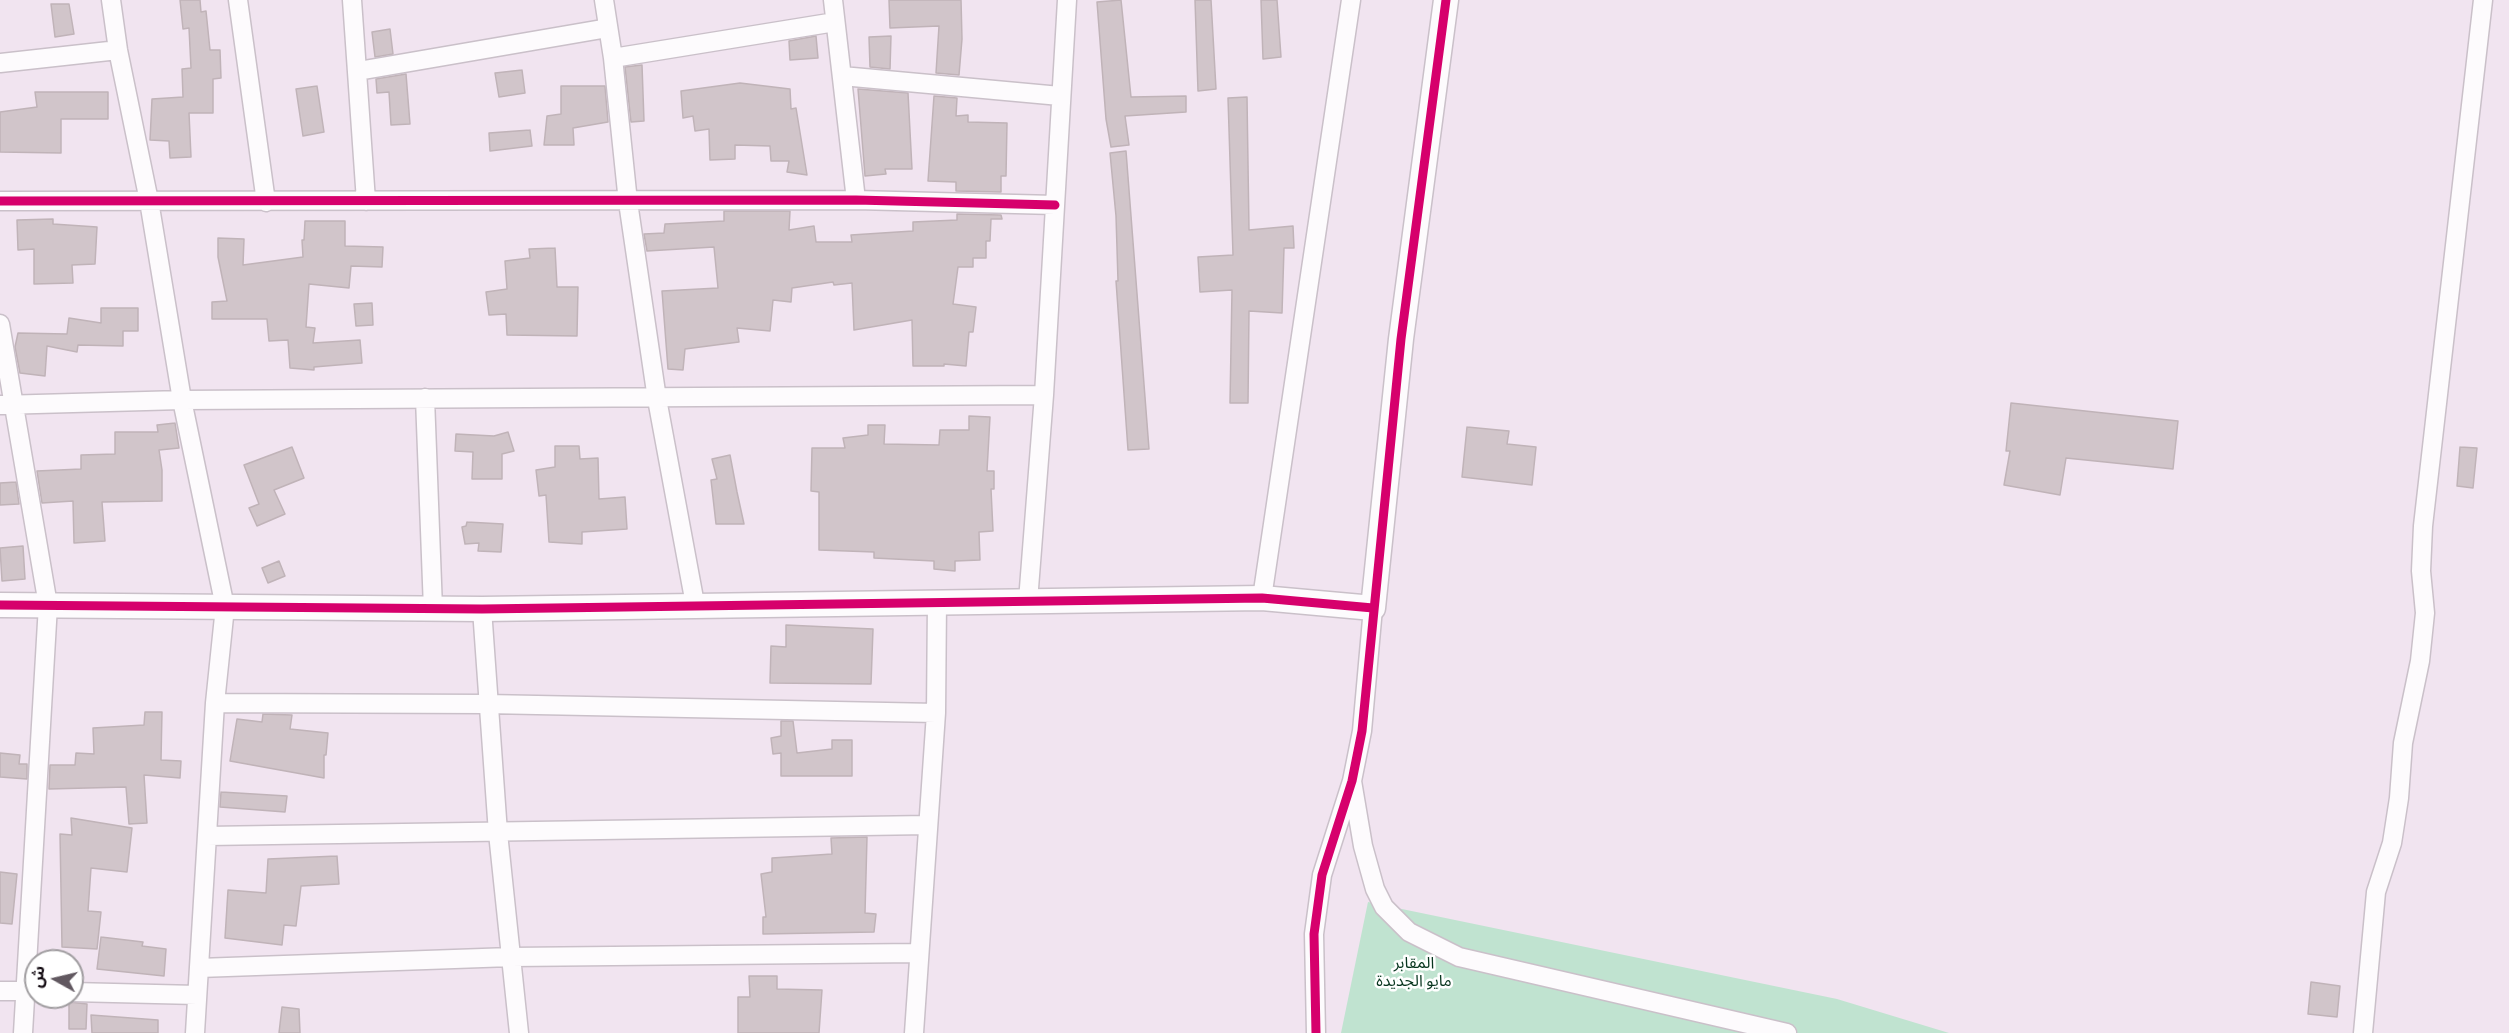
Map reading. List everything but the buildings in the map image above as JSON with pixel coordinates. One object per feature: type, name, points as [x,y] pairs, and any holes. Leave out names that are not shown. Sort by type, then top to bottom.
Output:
[{"type":"street","points":[[111,0],[118,50],[149,201],[182,400],[225,607],[215,703],[195,1033]]},
{"type":"street","points":[[238,0],[266,202]]},
{"type":"street","points":[[352,0],[366,201]]},
{"type":"street","points":[[604,0],[613,58],[628,202],[657,399],[695,604]]},
{"type":"street","points":[[833,0],[856,200]]},
{"type":"street","points":[[1028,601],[1044,396],[1067,0]]},
{"type":"street","points":[[1262,598],[1351,0]]},
{"type":"street","points":[[1316,1033],[1314,934],[1322,875],[1352,781],[1362,731],[1401,339],[1446,0]]},
{"type":"street","points":[[2363,1033],[2376,892],[2392,843],[2399,798],[2403,743],[2420,661],[2425,613],[2421,571],[2423,526],[2484,0]]},
{"type":"street","points":[[613,58],[835,22]]},
{"type":"street","points":[[358,71],[608,28]]},
{"type":"street","points":[[0,63],[118,50]]},
{"type":"street","points":[[842,76],[1060,96]]},
{"type":"street","points":[[0,201],[856,200],[1055,205]]},
{"type":"street","points":[[0,324],[7,405],[48,605],[34,949]]},
{"type":"street","points":[[7,405],[182,400],[1044,396]]},
{"type":"street","points":[[425,398],[433,609]]},
{"type":"street","points":[[0,605],[482,609],[695,604],[1262,598],[1373,608]]},
{"type":"street","points":[[914,1033],[936,713],[937,601]]},
{"type":"street","points":[[482,609],[498,833],[519,1033]]},
{"type":"street","points":[[215,703],[487,704],[936,713]]},
{"type":"street","points":[[1352,781],[1363,846],[1375,889],[1384,907],[1409,932],[1459,957],[1787,1033]]},
{"type":"street","points":[[207,836],[928,825]]},
{"type":"street","points":[[199,968],[511,957],[919,953]]},
{"type":"street","points":[[0,991],[24,991]]},
{"type":"street","points":[[84,992],[197,995]]},
{"type":"street","points":[[23,1033],[28,1009]]},
{"type":"green space","name":"المقابر مايو الجديدة","points":[[1368,902],[1837,999],[1949,1033],[1341,1033]]},
{"type":"cycle path","points":[[1316,1033],[1314,934],[1322,875],[1352,781],[1362,731],[1401,339],[1446,0]]},
{"type":"cycle path","points":[[0,201],[856,200],[1055,205]]},
{"type":"cycle path","points":[[0,605],[482,609],[1262,598],[1373,608]]}]
